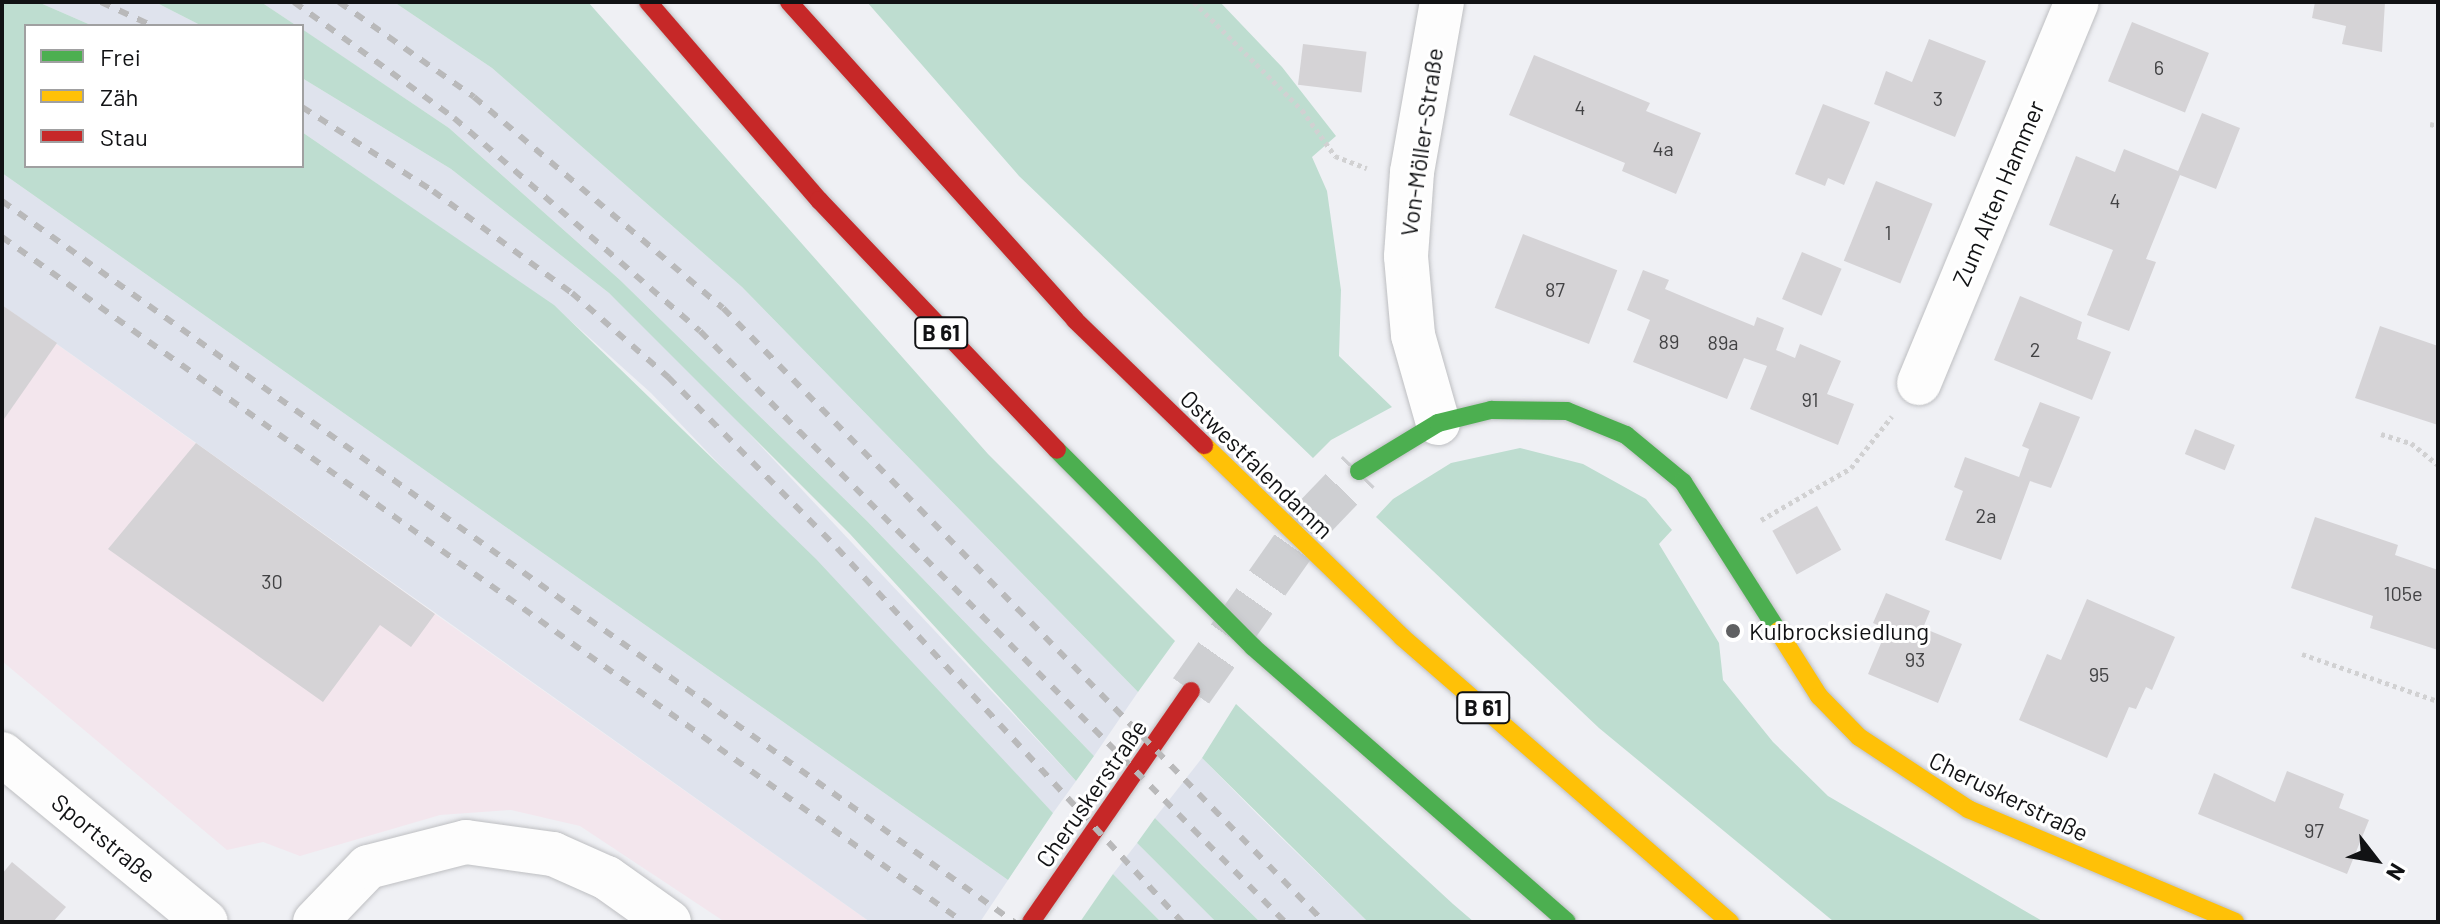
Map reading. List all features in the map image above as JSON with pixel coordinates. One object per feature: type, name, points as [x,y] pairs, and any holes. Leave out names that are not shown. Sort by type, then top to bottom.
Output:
[{"type":"main road","name":"B 61","points":[[648,2],[819,200],[1138,536],[1253,647],[1567,922]]},
{"type":"main road","name":"Ostwestfalendamm","points":[[789,2],[1086,331],[1402,637],[1730,922]]},
{"type":"main road","name":"Cheruskerstraße","points":[[1359,471],[1438,423],[1491,410],[1567,411],[1626,435],[1683,482],[1819,696],[1905,772],[1968,809],[2235,922]]},
{"type":"main road","name":"Cheruskerstraße","points":[[1031,922],[1191,691]]},
{"type":"street","name":"Von-Möller-Straße","points":[[1438,423],[1413,335],[1406,256],[1412,172],[1442,2]]},
{"type":"street","name":"Zum Alten Hammer","points":[[1919,383],[2077,2]]},
{"type":"street","name":"Sportstraße","points":[[2,754],[206,922]]},
{"type":"street","points":[[315,922],[368,867],[466,842],[553,854],[607,878],[669,922]]},
{"type":"path","points":[[1194,2],[1302,110],[1335,156],[1361,167],[1412,172]]},
{"type":"path","points":[[2430,124],[2438,126]]},
{"type":"path","points":[[1722,543],[1851,468],[1919,383]]},
{"type":"path","points":[[2381,434],[2411,443],[2438,465]]},
{"type":"path","points":[[2302,654],[2438,701]]},
{"type":"shaded area","points":[[38,2],[155,2],[198,24],[88,24]]},
{"type":"shaded area","points":[[261,2],[394,2],[492,68],[742,287],[1138,692],[1094,756],[867,521],[620,280],[449,128],[304,31],[304,24],[294,24]]},
{"type":"shaded area","points":[[304,79],[451,169],[609,293],[679,359],[1076,781],[1053,813],[651,393],[553,305],[304,133]]},
{"type":"shaded area","points":[[2,173],[1008,880],[980,922],[870,922],[2,305]]},
{"type":"shaded area","points":[[2,305],[870,922],[725,922],[580,826],[511,810],[440,815],[300,856],[263,842],[227,850],[2,661]]},
{"type":"shaded area","points":[[1202,758],[1368,922],[1260,922],[1155,818]]},
{"type":"shaded area","points":[[1137,843],[1216,922],[1161,922],[1113,874]]},
{"type":"green space","points":[[2,2],[38,2],[88,24],[24,24],[24,168],[304,168],[304,133],[554,305],[816,559],[1053,813],[1008,880],[2,173]]},
{"type":"green space","points":[[155,2],[261,2],[294,24],[198,24]]},
{"type":"green space","points":[[394,2],[588,2],[988,454],[1175,641],[1138,692],[742,287],[492,68]]},
{"type":"green space","points":[[867,2],[1220,2],[1282,67],[1336,136],[1312,157],[1327,191],[1341,290],[1339,356],[1392,407],[1331,440],[1313,458],[1019,176]]},
{"type":"green space","points":[[304,30],[449,128],[620,280],[867,521],[1094,756],[1076,781],[850,534],[609,293],[451,169],[304,79]]},
{"type":"green space","points":[[1520,448],[1583,464],[1646,499],[1672,530],[1659,544],[1719,643],[1723,680],[1773,742],[1828,796],[2044,922],[1833,921],[1599,728],[1376,517],[1393,499],[1451,463]]},
{"type":"green space","points":[[1236,704],[1474,922],[1368,922],[1202,758]]},
{"type":"green space","points":[[1155,818],[1260,922],[1216,922],[1137,843]]},
{"type":"green space","points":[[1113,874],[1161,922],[1080,922]]},
{"type":"building","points":[[2315,2],[2385,2],[2382,52],[2342,44],[2346,26],[2312,18]]},
{"type":"building","points":[[2132,22],[2209,53],[2185,112],[2108,81]]},
{"type":"building","points":[[1929,39],[1986,61],[1955,137],[1874,104],[1886,71],[1912,82]]},
{"type":"building","points":[[1303,44],[1367,52],[1362,92],[1298,85]]},
{"type":"building","points":[[1534,55],[1650,103],[1646,111],[1701,133],[1676,194],[1622,171],[1625,163],[1509,115]]},
{"type":"building","points":[[1823,104],[1870,122],[1844,185],[1828,178],[1825,186],[1795,174]]},
{"type":"building","points":[[2202,113],[2240,128],[2216,189],[2180,175],[2146,259],[2156,262],[2129,331],[2087,315],[2113,250],[2049,225],[2076,156],[2115,172],[2124,149],[2178,171]]},
{"type":"building","points":[[1876,181],[1933,204],[1900,284],[1844,261]]},
{"type":"building","points":[[1523,234],[1617,270],[1589,344],[1495,308]]},
{"type":"building","points":[[1802,252],[1842,269],[1822,316],[1782,299]]},
{"type":"building","points":[[1643,270],[1669,280],[1665,289],[1710,308],[1754,326],[1757,317],[1784,328],[1776,350],[1795,358],[1800,344],[1841,361],[1827,394],[1854,404],[1838,445],[1750,409],[1767,366],[1744,358],[1727,399],[1633,362],[1650,320],[1627,310]]},
{"type":"building","points":[[2020,296],[2082,322],[2077,339],[2111,352],[2092,400],[1994,360]]},
{"type":"building","points":[[2,305],[57,343],[2,422]]},
{"type":"building","points":[[2380,326],[2438,346],[2438,425],[2355,398]]},
{"type":"building","points":[[2040,402],[2080,417],[2051,488],[2030,481],[2001,560],[1945,540],[1963,491],[1954,487],[1965,457],[2019,477],[2029,449],[2022,446]]},
{"type":"building","points":[[2195,429],[2235,445],[2225,470],[2185,454]]},
{"type":"building","points":[[196,443],[435,614],[411,647],[380,625],[323,702],[108,549]]},
{"type":"building","points":[[1817,506],[1841,550],[1797,574],[1772,531]]},
{"type":"building","points":[[2315,517],[2398,545],[2395,555],[2438,570],[2438,650],[2370,628],[2373,616],[2291,588]]},
{"type":"building","points":[[1886,593],[1930,611],[1923,628],[1962,644],[1938,703],[1868,674],[1887,629],[1873,623]]},
{"type":"building","points":[[2087,599],[2175,637],[2152,690],[2146,687],[2136,709],[2129,707],[2107,758],[2019,720],[2047,654],[2061,660]]},
{"type":"building","points":[[2287,771],[2344,794],[2339,808],[2369,820],[2347,874],[2198,814],[2214,773],[2275,802]]},
{"type":"building","points":[[12,862],[66,907],[53,922],[2,922],[2,874]]},
{"type":"tunnel","points":[[1191,691],[1311,521],[1359,471]]},
{"type":"railway","points":[[101,2],[149,24]]},
{"type":"railway","points":[[294,2],[454,118],[700,331],[1285,922]]},
{"type":"railway","points":[[339,2],[474,97],[723,308],[1324,922]]},
{"type":"railway","points":[[304,108],[433,191],[572,293],[668,377],[837,548],[1182,922]]},
{"type":"railway","points":[[2,201],[1014,922]]},
{"type":"railway","points":[[2,237],[963,922]]},
{"type":"traffic: fast","points":[[1359,471],[1438,423],[1491,410],[1567,411],[1626,435],[1683,482],[1778,631]]},
{"type":"traffic: fast","points":[[1057,450],[1253,647],[1567,922]]},
{"type":"traffic: slow","points":[[1204,445],[1402,637],[1730,922]]},
{"type":"traffic: slow","points":[[1778,631],[1819,696],[1859,737],[1968,809],[2235,922]]},
{"type":"traffic: jam","points":[[648,2],[819,200],[1057,450]]},
{"type":"traffic: jam","points":[[789,2],[1075,320],[1204,445]]},
{"type":"traffic: jam","points":[[1031,922],[1191,691]]},
{"type":"place","name":"Kulbrocksiedlung","points":[[1733,631]]}]
